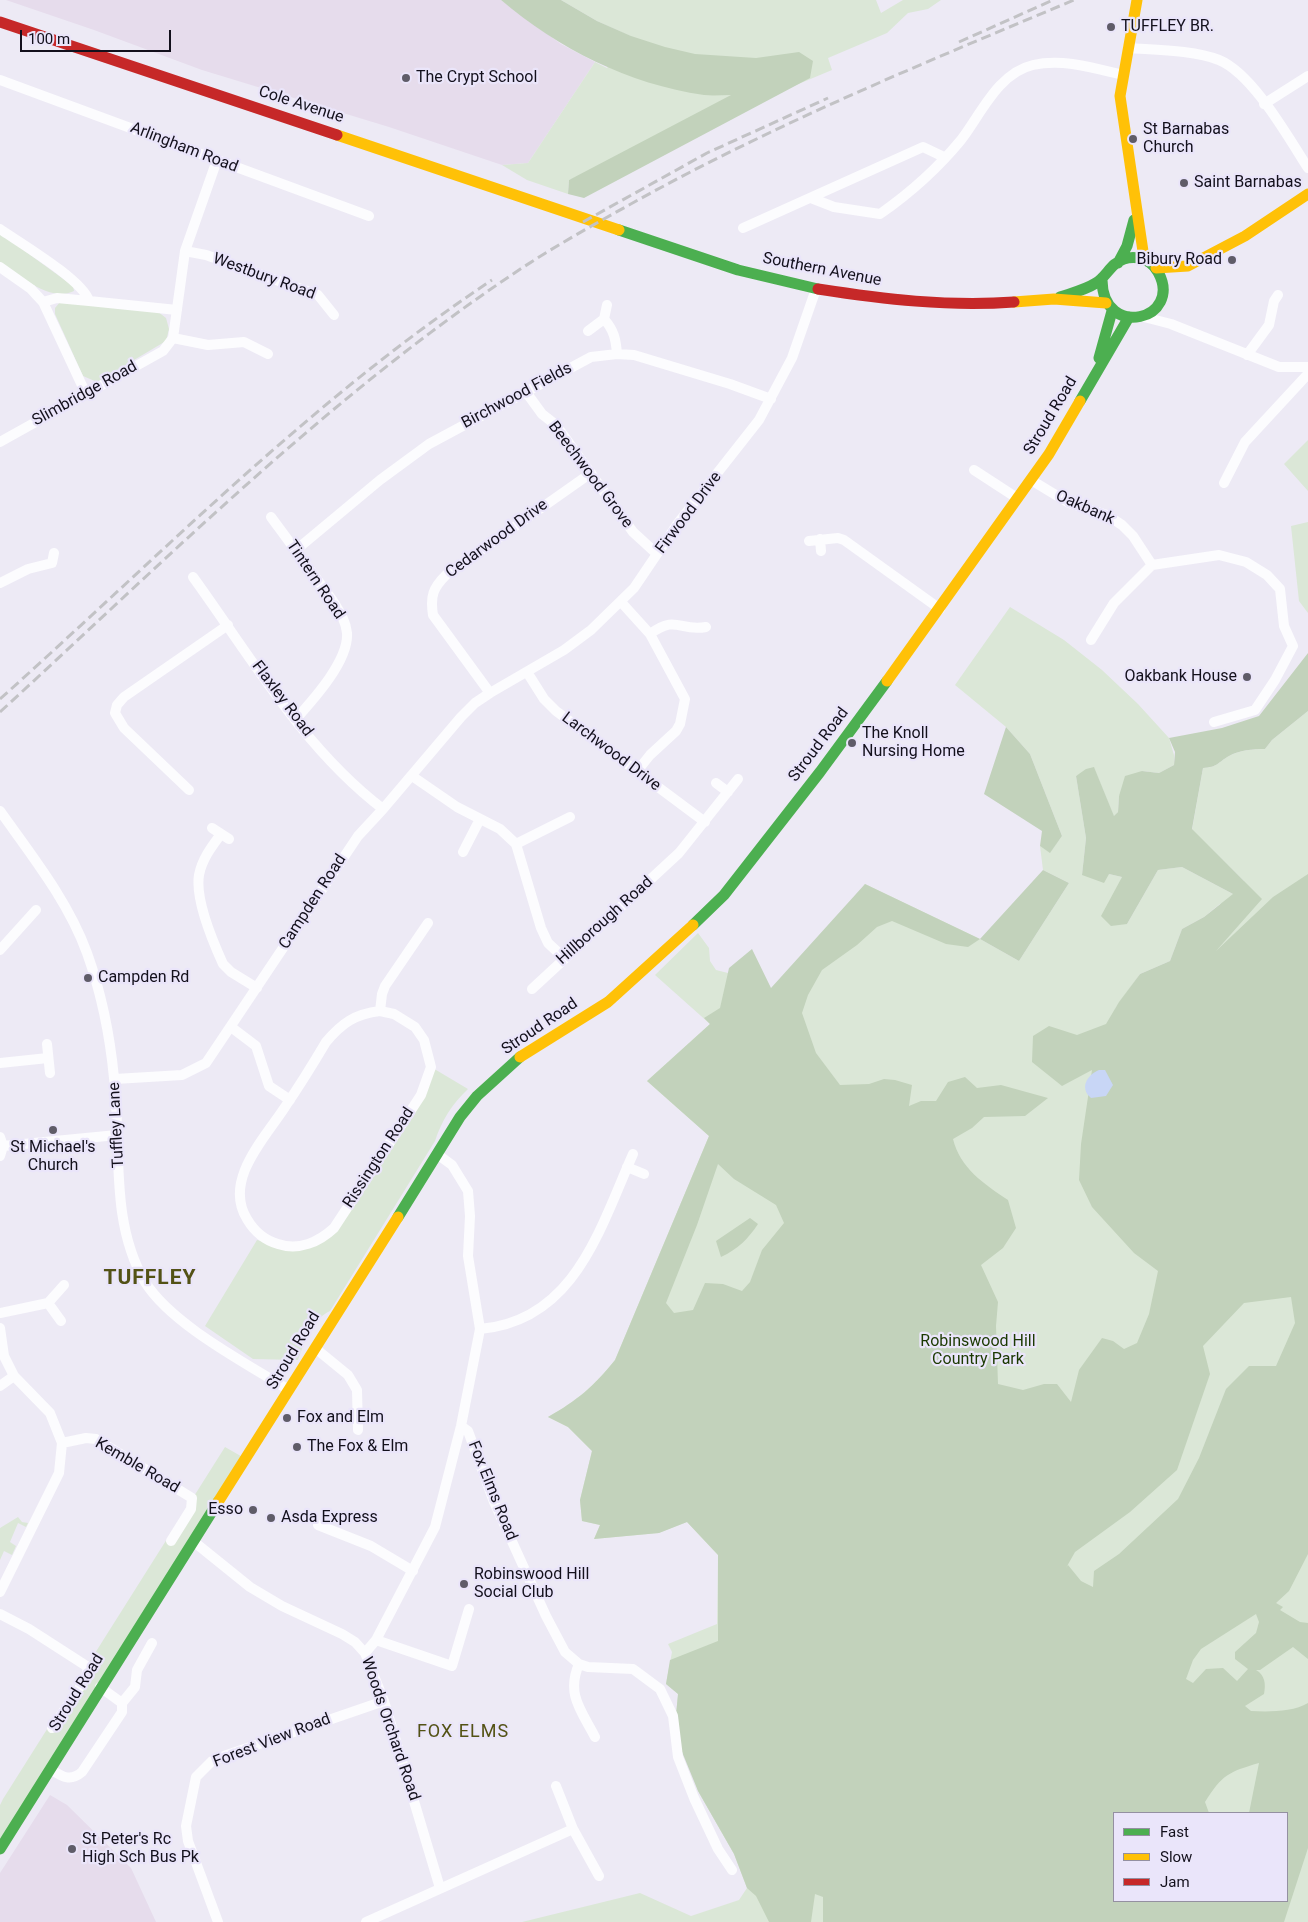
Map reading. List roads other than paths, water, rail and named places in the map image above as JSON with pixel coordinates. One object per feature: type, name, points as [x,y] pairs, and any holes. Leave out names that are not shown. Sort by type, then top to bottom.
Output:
[{"type":"main road","points":[[1136,3],[1123,75],[1121,106],[1144,258]]},
{"type":"main road","name":"Cole Avenue","points":[[0,22],[592,221]]},
{"type":"main road","points":[[1163,286],[1188,266],[1245,236],[1308,194]]},
{"type":"main road","points":[[1118,263],[1127,246],[1136,214]]},
{"type":"main road","name":"Southern Avenue","points":[[592,221],[716,264],[816,289],[875,298],[920,302],[989,304],[1054,299]]},
{"type":"main road","points":[[1054,299],[1109,307],[1129,317],[1144,317],[1159,305],[1163,286],[1162,276],[1144,258],[1133,257],[1118,263],[1106,271],[1102,280],[1102,296],[1109,307],[1092,378]]},
{"type":"main road","points":[[1156,268],[1188,266]]},
{"type":"main road","points":[[1054,299],[1090,287],[1102,280]]},
{"type":"main road","points":[[1092,378],[1129,317]]},
{"type":"main road","name":"Stroud Road","points":[[0,1849],[100,1687],[460,1117],[493,1080],[522,1055],[608,1002],[724,895],[820,772],[940,609],[1049,454],[1092,378]]},
{"type":"street","points":[[1128,48],[1199,55],[1219,60],[1245,79],[1308,168]]},
{"type":"street","points":[[811,198],[834,207],[880,214],[926,178],[960,140],[991,96],[1010,77],[1032,65],[1069,64],[1123,75]]},
{"type":"street","points":[[1264,104],[1308,76]]},
{"type":"street","name":"Arlingham Road","points":[[0,80],[369,216]]},
{"type":"street","points":[[744,228],[923,147],[944,157]]},
{"type":"street","points":[[217,160],[185,251],[171,341],[208,345],[244,342],[268,354]]},
{"type":"street","points":[[0,229],[70,278],[82,288],[89,301]]},
{"type":"street","name":"Westbury Road","points":[[185,251],[206,255],[318,295],[334,315]]},
{"type":"street","points":[[0,267],[31,289],[43,302],[86,394]]},
{"type":"street","name":"Firwood Drive","points":[[501,688],[564,650],[591,630],[621,602],[640,580],[678,523],[743,442],[771,399],[799,341],[816,289]]},
{"type":"street","points":[[1247,355],[1269,325],[1274,301],[1278,295]]},
{"type":"street","points":[[43,302],[57,298],[177,310]]},
{"type":"street","points":[[588,331],[604,320],[607,305]]},
{"type":"street","points":[[1159,305],[1171,324]]},
{"type":"street","points":[[1144,317],[1171,324],[1279,367],[1308,367]]},
{"type":"street","points":[[604,320],[610,326],[616,340],[617,354]]},
{"type":"street","name":"Slimbridge Road","points":[[0,442],[163,351],[171,341]]},
{"type":"street","name":"Birchwood Fields","points":[[296,550],[429,444],[592,357],[617,354],[648,358],[771,399]]},
{"type":"street","points":[[1224,483],[1245,442],[1308,374]]},
{"type":"street","name":"Beechwood Grove","points":[[526,392],[542,414],[556,425],[633,532],[657,554]]},
{"type":"street","points":[[974,470],[1017,498]]},
{"type":"street","name":"Cedarwood Drive","points":[[490,693],[433,615],[431,600],[435,586],[446,575],[591,473]]},
{"type":"street","name":"Oakbank","points":[[1031,480],[1069,503],[1107,516],[1122,525],[1133,536],[1152,566]]},
{"type":"street","name":"Tintern Road","points":[[271,517],[333,601],[342,616],[347,633],[346,647],[337,664],[317,697],[295,720]]},
{"type":"street","points":[[809,540],[838,538],[844,540],[940,609]]},
{"type":"street","points":[[820,539],[821,552]]},
{"type":"street","points":[[1089,641],[1114,603],[1152,566],[1219,555],[1246,562],[1267,575],[1280,588],[1284,626],[1293,646],[1275,680],[1255,710],[1214,722]]},
{"type":"street","points":[[0,583],[28,569],[55,562]]},
{"type":"street","name":"Flaxley Road","points":[[192,577],[295,720],[356,787],[383,810]]},
{"type":"street","points":[[621,602],[650,634],[680,686],[685,701],[680,724],[676,731],[650,755],[638,770]]},
{"type":"street","points":[[650,634],[663,625],[669,624],[702,628]]},
{"type":"street","points":[[189,790],[124,728],[115,712],[118,704],[124,697],[228,625]]},
{"type":"street","name":"Larchwood Drive","points":[[527,672],[544,699],[556,711],[638,770],[705,822]]},
{"type":"street","name":"Campden Road","points":[[115,1079],[182,1074],[206,1063],[358,836],[383,810],[475,703],[501,688]]},
{"type":"street","points":[[412,776],[457,807],[500,829],[516,844],[540,928],[548,943],[564,958]]},
{"type":"street","points":[[705,822],[738,779]]},
{"type":"street","points":[[716,783],[728,792]]},
{"type":"street","name":"Tuffley Lane","points":[[0,811],[59,896],[86,951],[98,988],[115,1079],[116,1134],[123,1219],[131,1254],[146,1282],[166,1308],[289,1390]]},
{"type":"street","points":[[516,844],[570,817]]},
{"type":"street","points":[[463,852],[480,819]]},
{"type":"street","name":"Hillborough Road","points":[[532,989],[679,853],[705,822]]},
{"type":"street","points":[[220,834],[203,861],[199,876],[200,895],[223,964],[231,972],[257,988]]},
{"type":"street","points":[[0,950],[36,910]]},
{"type":"street","points":[[380,1011],[386,986],[428,923]]},
{"type":"street","name":"Rissington Road","points":[[380,1011],[405,1019],[424,1040],[430,1067],[421,1095],[334,1228],[325,1237],[298,1247],[283,1246],[260,1235],[242,1211],[239,1199],[244,1170],[290,1100],[326,1042],[339,1027],[351,1018],[380,1011]]},
{"type":"street","points":[[231,1027],[256,1046],[269,1086],[290,1100]]},
{"type":"street","points":[[47,1044],[50,1073]]},
{"type":"street","points":[[0,1063],[48,1058]]},
{"type":"street","points":[[1,1146],[116,1134]]},
{"type":"street","name":"Fox Elms Road","points":[[365,1653],[376,1640],[436,1527],[461,1426],[480,1329],[468,1256],[470,1216],[468,1192],[452,1166],[437,1154]]},
{"type":"street","points":[[480,1329],[512,1323],[539,1310],[554,1298],[576,1275],[633,1154]]},
{"type":"street","points":[[627,1167],[644,1174]]},
{"type":"street","points":[[0,1313],[48,1303],[64,1285]]},
{"type":"street","points":[[48,1303],[61,1321]]},
{"type":"street","points":[[0,1328],[4,1356],[14,1376],[50,1413],[62,1442],[58,1473],[0,1592]]},
{"type":"street","points":[[314,1348],[348,1375],[357,1390],[361,1426]]},
{"type":"street","points":[[0,1386],[14,1376]]},
{"type":"street","name":"Fox Elms Road","points":[[461,1426],[468,1431],[494,1502],[546,1616],[566,1652],[579,1664]]},
{"type":"street","name":"Kemble Road","points":[[62,1442],[86,1438],[96,1439],[192,1498],[191,1509],[172,1540]]},
{"type":"street","points":[[318,1525],[372,1546],[413,1571]]},
{"type":"street","name":"Woods Orchard Road","points":[[193,1541],[250,1587],[282,1606],[342,1634],[355,1642],[365,1653],[384,1701],[440,1888]]},
{"type":"street","points":[[376,1640],[452,1666],[469,1609]]},
{"type":"street","points":[[0,1614],[29,1629],[88,1668],[86,1678],[52,1728]]},
{"type":"street","points":[[50,1769],[66,1779],[75,1778],[82,1772],[122,1712],[122,1703],[135,1687],[137,1670],[152,1643]]},
{"type":"street","points":[[595,1737],[574,1695],[572,1683],[579,1664],[588,1667],[633,1669],[660,1689],[673,1716],[678,1757],[694,1798],[718,1849],[732,1870]]},
{"type":"street","points":[[100,1687],[122,1703]]},
{"type":"street","name":"Forest View Road","points":[[218,1922],[188,1841],[186,1826],[196,1777],[212,1761],[224,1756],[384,1701]]},
{"type":"street","points":[[556,1786],[573,1830],[599,1876]]},
{"type":"street","points":[[366,1922],[573,1830]]},
{"type":"water","points":[[1099,1070],[1105,1070],[1113,1085],[1106,1096],[1091,1098],[1087,1094],[1086,1082],[1091,1075]]},
{"type":"railway","points":[[959,42],[1053,0]]},
{"type":"railway","points":[[0,712],[252,479],[317,423],[383,369],[452,317],[522,268],[629,205],[738,148],[849,96],[1074,0]]},
{"type":"railway","points":[[583,222],[707,153],[828,98]]},
{"type":"railway","points":[[0,699],[238,480],[299,427],[426,326],[492,280]]},
{"type":"place","name":"TUFFLEY BR.","points":[[1111,27]]},
{"type":"place","name":"The Crypt School","points":[[406,78]]},
{"type":"place","name":"St Barnabas Church","points":[[1133,139]]},
{"type":"place","name":"Saint Barnabas","points":[[1184,183]]},
{"type":"place","name":"Bibury Road","points":[[1232,260]]},
{"type":"place","name":"Oakbank House","points":[[1247,677]]},
{"type":"place","name":"The Knoll Nursing Home","points":[[852,743]]},
{"type":"place","name":"Campden Rd","points":[[88,978]]},
{"type":"place","name":"St Michael's Church","points":[[53,1130]]},
{"type":"place","name":"Fox and Elm","points":[[287,1418]]},
{"type":"place","name":"The Fox & Elm","points":[[297,1447]]},
{"type":"place","name":"Esso","points":[[253,1510]]},
{"type":"place","name":"Asda Express","points":[[271,1518]]},
{"type":"place","name":"Robinswood Hill Social Club","points":[[464,1584]]},
{"type":"place","name":"St Peter's Rc High Sch Bus Pk","points":[[72,1849]]},
{"type":"district","name":"TUFFLEY","points":[[150,1279]]},
{"type":"district","name":"FOX ELMS","points":[[463,1732]]},
{"type":"park label","name":"Robinswood Hill Country Park","points":[[978,1351]]}]
